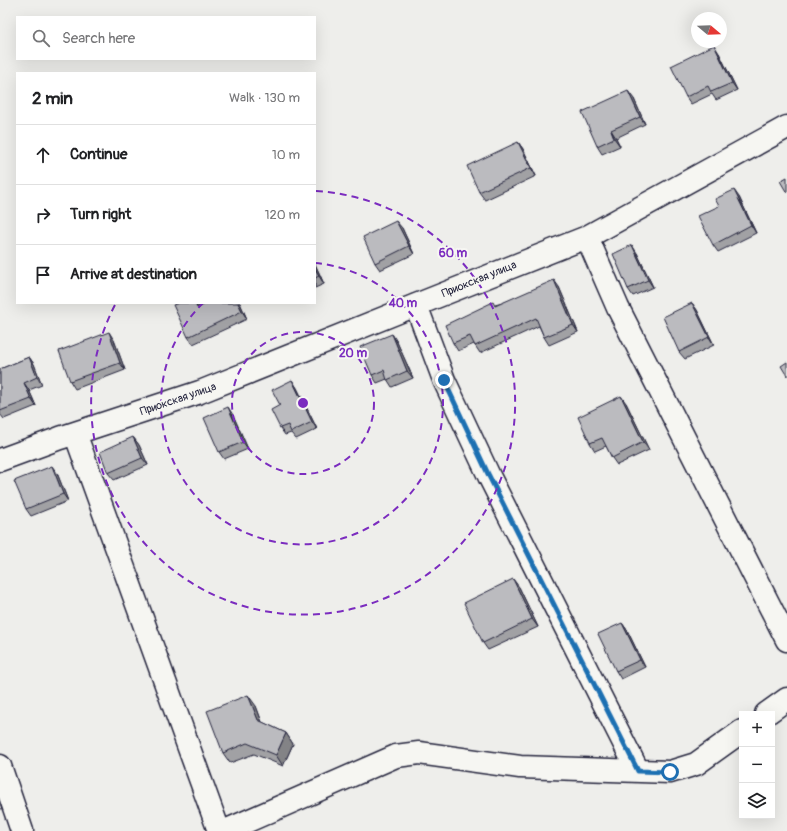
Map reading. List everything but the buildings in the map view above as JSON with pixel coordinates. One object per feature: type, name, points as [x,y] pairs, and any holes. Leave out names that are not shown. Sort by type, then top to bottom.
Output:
[{"type":"street","name":"Приокская улица","points":[[0,460],[75,433],[200,392],[416,304],[587,237],[787,127]]},
{"type":"street","points":[[587,237],[618,308],[787,640]]},
{"type":"street","points":[[416,304],[444,380],[489,476],[638,771]]},
{"type":"street","points":[[75,433],[219,831]]},
{"type":"street","points":[[770,711],[787,699]]},
{"type":"street","points":[[225,831],[396,756],[419,753],[520,767],[670,772],[696,764],[739,733]]},
{"type":"street","points":[[0,766],[22,831]]},
{"type":"route","points":[[444,380],[489,476],[638,771],[670,772]]}]
